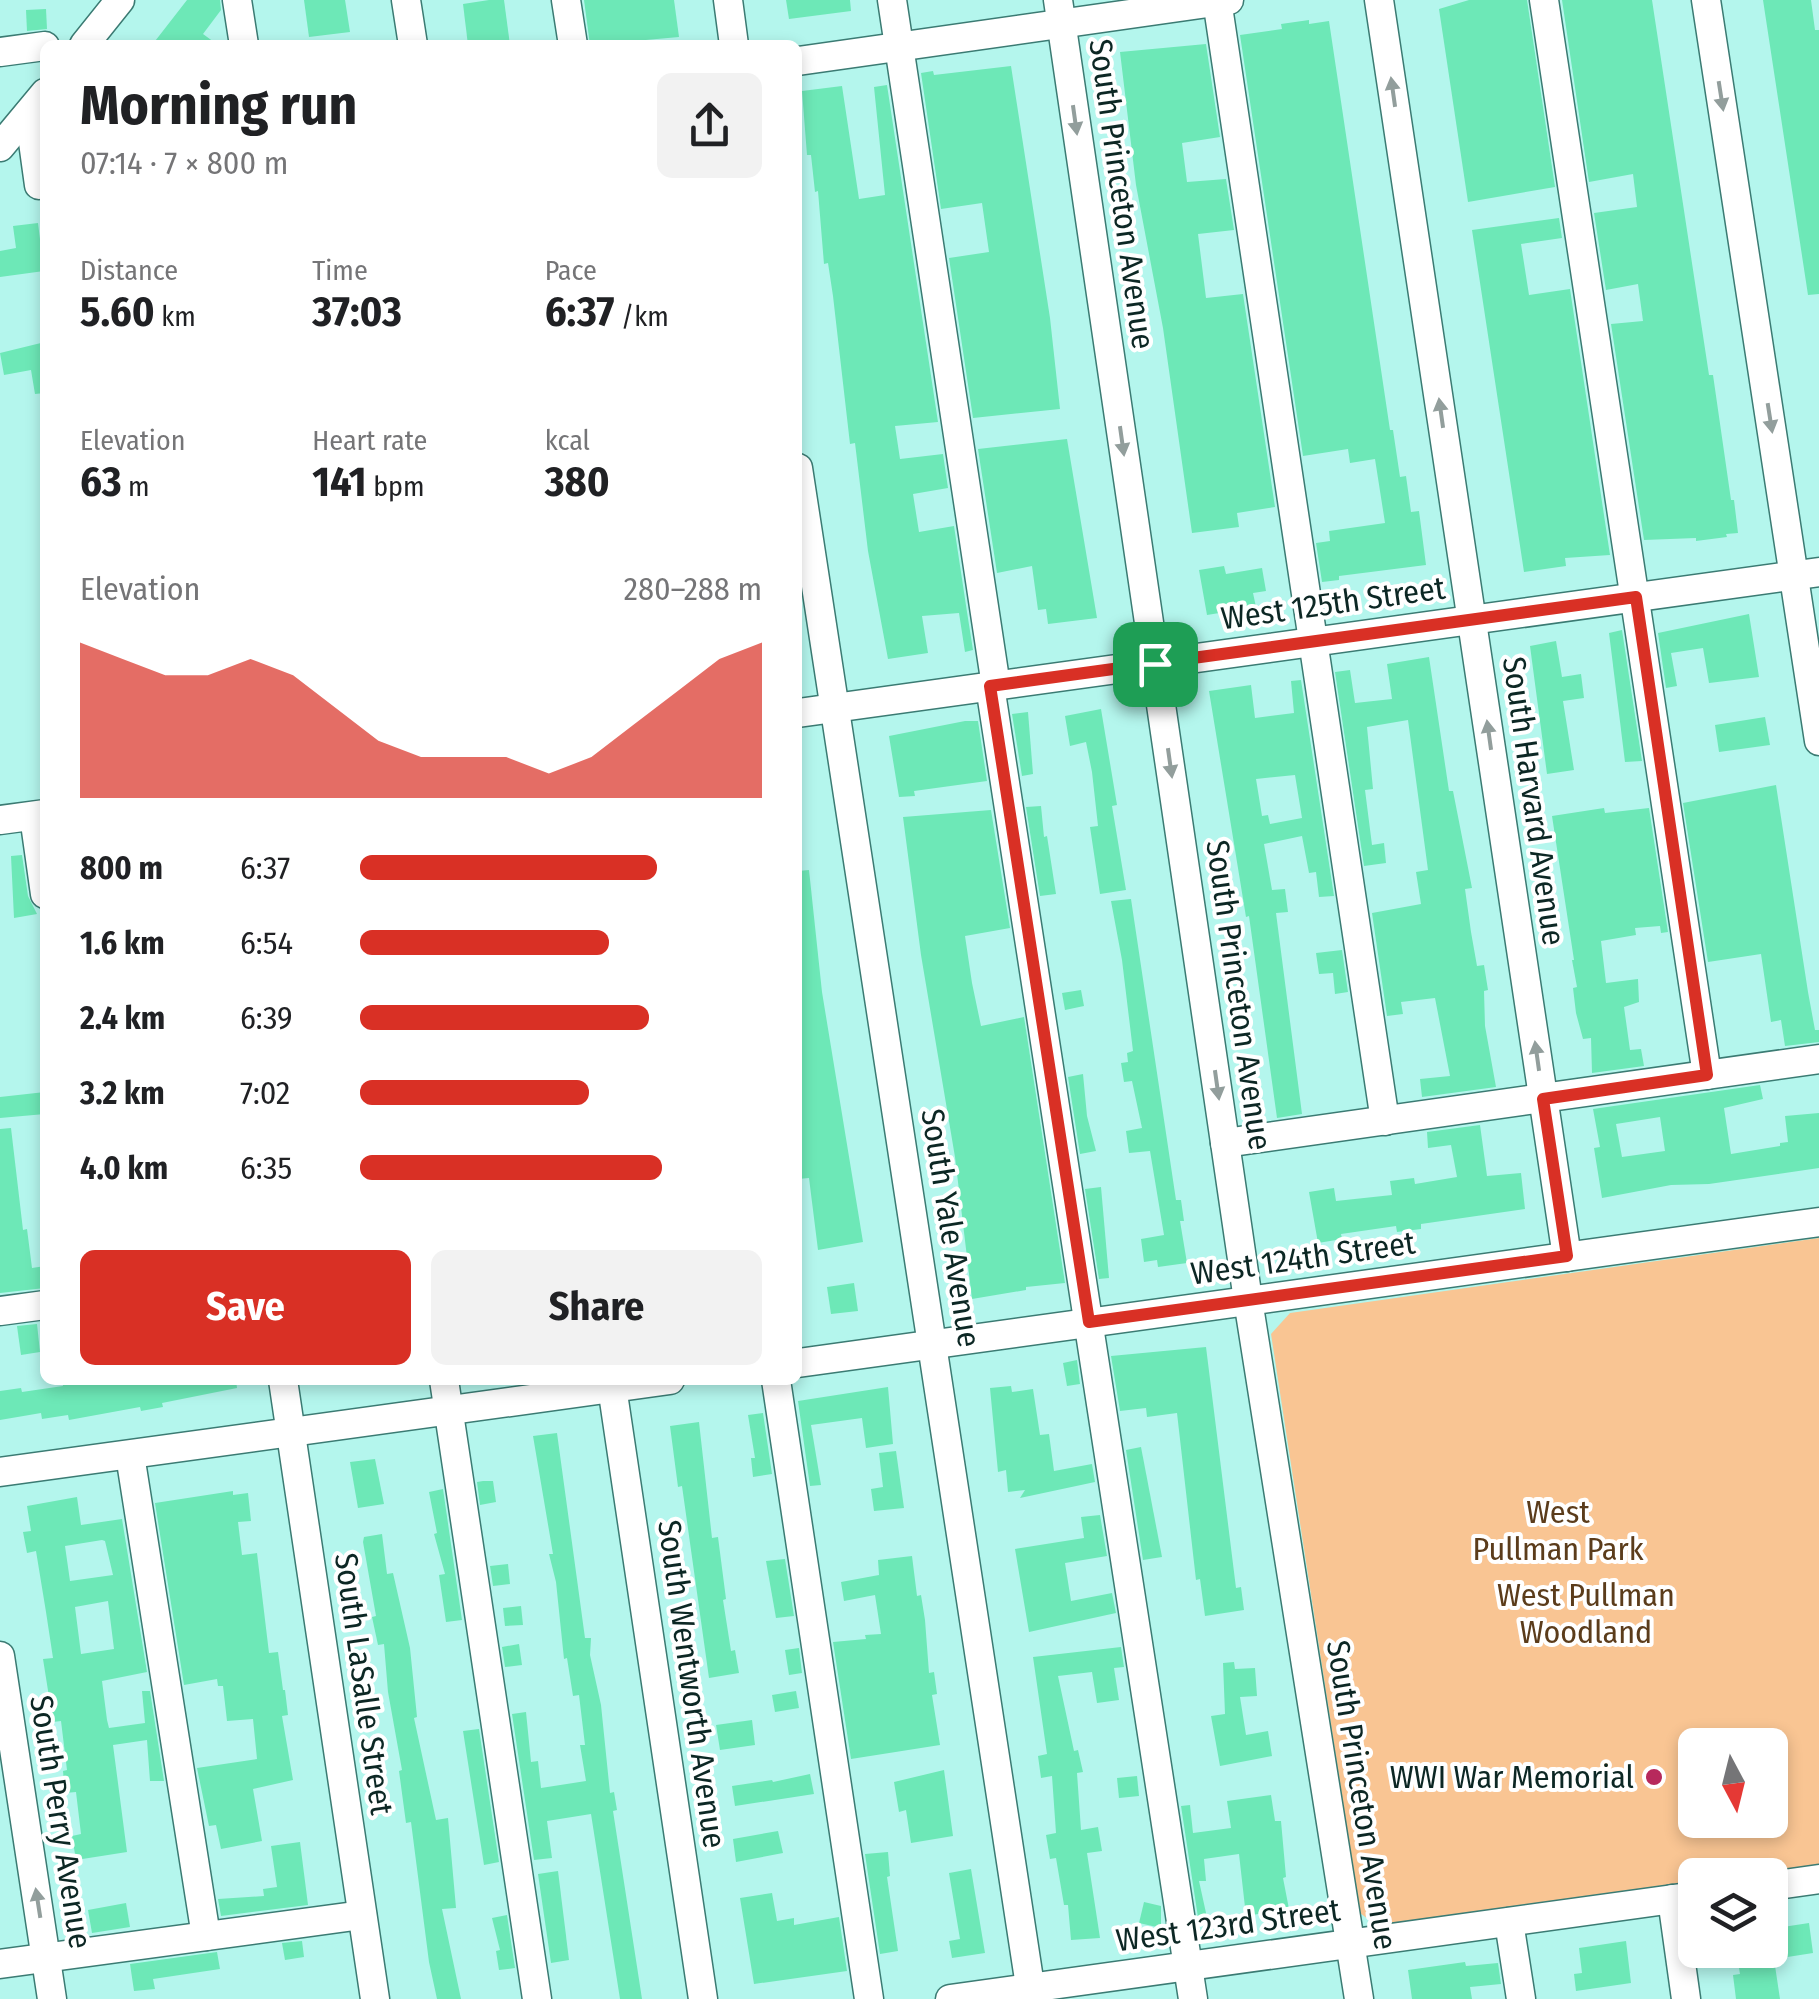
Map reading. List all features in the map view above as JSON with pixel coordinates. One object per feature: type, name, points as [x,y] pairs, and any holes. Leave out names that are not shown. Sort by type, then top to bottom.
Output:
[{"type":"street","points":[[87,40],[120,0]]},
{"type":"street","points":[[237,0],[243,40]]},
{"type":"street","points":[[406,0],[412,40]]},
{"type":"street","points":[[566,0],[571,40]]},
{"type":"street","points":[[728,0],[733,40]]},
{"type":"street","points":[[892,0],[1193,1999]]},
{"type":"street","points":[[802,60],[898,46],[1060,12],[1221,0],[1385,1121]]},
{"type":"street","name":"South Harvard Avenue","points":[[1379,0],[1567,1256]]},
{"type":"street","points":[[1544,0],[1707,1075]]},
{"type":"street","points":[[1706,0],[1806,573],[1819,741]]},
{"type":"street","name":"South Princeton Avenue","points":[[1060,12],[1248,1300],[1358,1999]]},
{"type":"street","points":[[0,52],[40,47]]},
{"type":"street","points":[[0,147],[37,103]]},
{"type":"street","points":[[37,103],[40,184]]},
{"type":"street","name":"South Yale Avenue","points":[[802,495],[1032,1993]]},
{"type":"street","name":"West 125th Street","points":[[802,712],[1806,573]]},
{"type":"street","points":[[0,820],[39,815]]},
{"type":"street","points":[[1225,1143],[1819,1060]]},
{"type":"street","name":"West 124th Street","points":[[802,1361],[1819,1222]]},
{"type":"street","points":[[0,1311],[40,1306]]},
{"type":"street","name":"South LaSalle Street","points":[[284,1385],[375,1999]]},
{"type":"street","points":[[445,1385],[537,1999]]},
{"type":"street","points":[[0,1472],[606,1385]]},
{"type":"street","name":"South Wentworth Avenue","points":[[612,1385],[703,1999]]},
{"type":"street","points":[[777,1385],[868,1999]]},
{"type":"street","points":[[130,1455],[206,1936]]},
{"type":"street","name":"South Perry Avenue","points":[[0,1656],[52,1999]]},
{"type":"street","points":[[1788,1883],[1819,1879]]},
{"type":"street","name":"West 123rd Street","points":[[950,1999],[1032,1993],[1188,1967],[1678,1899]]},
{"type":"street","points":[[0,1964],[362,1915]]},
{"type":"street","points":[[1510,1922],[1521,1999]]},
{"type":"street","points":[[1685,1968],[1686,1999]]},
{"type":"green space","name":"West Pullman Park","points":[[1819,1238],[1819,1865],[1788,1869],[1788,1858],[1678,1858],[1678,1883],[1376,1925],[1360,1913],[1271,1334],[1290,1313]]},
{"type":"building","points":[[187,0],[220,0],[221,10],[203,34],[211,40],[156,40]]},
{"type":"building","points":[[304,0],[345,0],[350,32],[309,37]]},
{"type":"building","points":[[504,0],[509,40],[467,40],[463,4]]},
{"type":"building","points":[[584,0],[674,0],[679,37],[589,40]]},
{"type":"building","points":[[786,0],[850,0],[851,11],[789,19]]},
{"type":"building","points":[[1469,0],[1527,0],[1555,187],[1468,202],[1439,9]]},
{"type":"building","points":[[1562,0],[1652,0],[1709,375],[1713,375],[1734,500],[1738,533],[1726,534],[1727,537],[1644,540],[1611,324],[1643,321],[1638,284],[1606,290],[1594,213],[1637,207],[1633,174],[1589,182]]},
{"type":"building","points":[[1763,0],[1811,0],[1815,30],[1819,30],[1819,294],[1808,295]]},
{"type":"building","points":[[46,9],[47,29],[27,31],[26,10]]},
{"type":"building","points":[[1309,20],[1309,24],[1329,21],[1390,430],[1400,477],[1406,476],[1411,512],[1419,511],[1426,565],[1339,576],[1339,580],[1322,582],[1316,543],[1330,541],[1329,531],[1385,523],[1375,459],[1350,463],[1348,449],[1303,456],[1240,35],[1282,29],[1281,24]]},
{"type":"building","points":[[1206,44],[1220,137],[1182,143],[1187,182],[1226,179],[1234,230],[1198,234],[1206,298],[1243,294],[1275,507],[1237,513],[1239,527],[1192,533],[1163,328],[1136,185],[1120,52]]},
{"type":"building","points":[[1011,66],[1060,409],[973,418],[949,258],[989,252],[982,203],[941,209],[921,73],[933,71],[934,75]]},
{"type":"building","points":[[887,85],[938,422],[895,426],[900,459],[943,454],[948,488],[913,494],[919,532],[954,526],[973,650],[965,652],[959,613],[922,616],[928,653],[888,659],[868,551],[855,443],[850,444],[833,296],[828,263],[824,264],[818,191],[815,192],[811,155],[807,155],[802,91],[842,86],[859,199],[885,195],[874,87]]},
{"type":"building","points":[[1559,218],[1562,238],[1521,244],[1529,295],[1570,289],[1610,555],[1565,558],[1566,566],[1524,572],[1472,230]]},
{"type":"building","points":[[38,223],[40,272],[0,277],[0,251],[16,248],[13,226]]},
{"type":"building","points":[[40,343],[40,394],[35,394],[31,370],[4,375],[0,353]]},
{"type":"building","points":[[1067,439],[1097,618],[1048,624],[1046,609],[1038,610],[1032,566],[997,573],[978,449]]},
{"type":"building","points":[[1224,566],[1226,574],[1262,568],[1266,591],[1253,593],[1256,607],[1207,615],[1199,570]]},
{"type":"building","points":[[1749,614],[1759,677],[1709,683],[1703,648],[1671,653],[1677,686],[1666,688],[1658,633]]},
{"type":"building","points":[[1622,630],[1642,761],[1625,762],[1609,633]]},
{"type":"building","points":[[1556,641],[1562,677],[1581,674],[1584,698],[1563,701],[1574,770],[1547,774],[1530,646]]},
{"type":"building","points":[[1429,657],[1449,791],[1453,791],[1472,888],[1465,889],[1477,966],[1484,965],[1488,990],[1484,991],[1485,1026],[1496,1087],[1422,1097],[1420,1079],[1450,1076],[1435,998],[1401,1002],[1403,1014],[1387,1016],[1372,913],[1421,904],[1416,872],[1428,870],[1408,720],[1367,727],[1373,789],[1365,790],[1372,845],[1384,843],[1386,863],[1364,866],[1335,672],[1350,670],[1355,703],[1392,699],[1387,664]]},
{"type":"building","points":[[1301,680],[1334,896],[1319,897],[1316,872],[1309,873],[1302,836],[1264,844],[1272,890],[1285,889],[1288,912],[1276,913],[1302,1114],[1277,1118],[1249,916],[1246,917],[1209,691],[1251,685],[1255,718],[1294,713],[1291,681]],"holes":[[[1295,775],[1302,818],[1270,824],[1268,815],[1262,816],[1256,779]]]},
{"type":"building","points":[[1101,709],[1126,890],[1100,894],[1090,827],[1098,826],[1092,772],[1086,742],[1070,746],[1065,716]]},
{"type":"building","points":[[1028,712],[1033,774],[1022,776],[1012,714]]},
{"type":"building","points":[[1765,717],[1770,745],[1719,752],[1715,725]]},
{"type":"building","points":[[978,721],[987,781],[914,791],[915,796],[899,797],[889,736]]},
{"type":"building","points":[[1776,785],[1808,992],[1815,1030],[1819,1030],[1819,1042],[1785,1046],[1781,1020],[1771,1022],[1761,954],[1708,962],[1683,803]]},
{"type":"building","points":[[1041,806],[1056,894],[1040,896],[1026,807]]},
{"type":"building","points":[[1604,808],[1605,813],[1649,808],[1668,932],[1661,933],[1660,926],[1635,928],[1636,935],[1601,941],[1606,983],[1638,979],[1639,1002],[1624,1007],[1630,1050],[1641,1049],[1644,1066],[1592,1073],[1591,1038],[1583,1039],[1576,1013],[1574,960],[1552,816]]},
{"type":"building","points":[[991,810],[1010,928],[965,936],[972,983],[981,1026],[1024,1017],[1065,1283],[972,1299],[955,1157],[921,955],[903,817]]},
{"type":"building","points":[[22,855],[28,896],[37,914],[14,918],[11,856]]},
{"type":"building","points":[[809,870],[822,992],[863,1242],[818,1250],[809,1178],[802,1179],[802,871]]},
{"type":"building","points":[[1131,899],[1176,1200],[1181,1200],[1184,1221],[1180,1221],[1187,1263],[1158,1267],[1157,1260],[1144,1262],[1141,1239],[1164,1235],[1150,1151],[1129,1153],[1126,1131],[1142,1128],[1132,1081],[1124,1082],[1121,1063],[1128,1062],[1127,1053],[1133,1051],[1111,901]]},
{"type":"building","points":[[1342,950],[1348,992],[1335,994],[1333,973],[1319,974],[1316,953]]},
{"type":"building","points":[[1081,990],[1084,1006],[1065,1010],[1062,993]]},
{"type":"building","points":[[1083,1074],[1087,1116],[1096,1151],[1080,1154],[1068,1077]]},
{"type":"building","points":[[1760,1085],[1763,1099],[1724,1108],[1731,1154],[1780,1146],[1788,1142],[1785,1116],[1819,1113],[1819,1168],[1709,1184],[1671,1185],[1602,1198],[1594,1148],[1600,1147],[1593,1109]],"holes":[[[1660,1117],[1665,1151],[1622,1157],[1616,1124]]]},
{"type":"building","points":[[40,1093],[40,1114],[0,1118],[0,1097]]},
{"type":"building","points":[[1480,1125],[1487,1176],[1521,1173],[1525,1209],[1421,1224],[1421,1229],[1397,1232],[1396,1226],[1341,1234],[1342,1239],[1318,1243],[1309,1192],[1334,1188],[1336,1201],[1392,1195],[1390,1181],[1414,1178],[1415,1184],[1457,1177],[1451,1145],[1428,1148],[1427,1132]]},
{"type":"building","points":[[11,1128],[23,1230],[27,1229],[32,1268],[40,1267],[40,1289],[0,1293],[0,1129]]},
{"type":"building","points":[[1101,1187],[1109,1278],[1099,1279],[1085,1189]]},
{"type":"building","points":[[854,1283],[858,1311],[831,1314],[827,1287]]},
{"type":"building","points":[[37,1324],[40,1352],[21,1355],[17,1326]]},
{"type":"building","points":[[1206,1347],[1236,1588],[1241,1587],[1244,1610],[1205,1616],[1200,1579],[1196,1580],[1177,1413],[1147,1417],[1146,1408],[1120,1411],[1111,1356]]},
{"type":"building","points":[[1077,1360],[1080,1384],[1067,1386],[1063,1363]]},
{"type":"building","points":[[63,1386],[237,1388],[141,1411],[140,1407],[69,1420],[68,1415],[42,1419],[41,1413],[0,1420],[0,1391]]},
{"type":"building","points":[[1011,1386],[1012,1392],[1033,1389],[1040,1435],[1049,1434],[1054,1471],[1092,1464],[1095,1482],[1020,1498],[1025,1490],[1008,1492],[1006,1470],[998,1472],[990,1388]]},
{"type":"building","points":[[888,1387],[893,1444],[866,1448],[862,1418],[811,1425],[821,1485],[810,1486],[798,1401]]},
{"type":"building","points":[[763,1413],[772,1474],[753,1477],[751,1458],[755,1458],[748,1415]]},
{"type":"building","points":[[699,1422],[712,1538],[718,1537],[726,1599],[723,1600],[731,1651],[735,1650],[739,1673],[709,1678],[670,1426]]},
{"type":"building","points":[[557,1433],[585,1638],[591,1638],[590,1655],[601,1705],[610,1793],[614,1792],[617,1810],[613,1811],[642,1999],[620,1999],[591,1814],[547,1821],[552,1858],[534,1860],[512,1714],[526,1712],[531,1762],[538,1761],[541,1788],[586,1781],[580,1745],[585,1745],[579,1695],[573,1696],[567,1658],[564,1659],[549,1554],[553,1554],[533,1436]]},
{"type":"building","points":[[1141,1447],[1162,1557],[1143,1560],[1126,1450]]},
{"type":"building","points":[[896,1451],[904,1508],[874,1511],[871,1489],[883,1487],[879,1453]]},
{"type":"building","points":[[375,1459],[384,1504],[358,1508],[350,1462]]},
{"type":"building","points":[[493,1481],[496,1502],[480,1505],[477,1482]]},
{"type":"building","points":[[443,1489],[462,1620],[446,1622],[439,1575],[445,1574],[434,1534],[437,1533],[429,1492]]},
{"type":"building","points":[[233,1491],[233,1495],[248,1493],[251,1521],[238,1522],[242,1555],[257,1553],[269,1653],[278,1652],[285,1690],[288,1715],[282,1716],[293,1780],[253,1789],[262,1841],[221,1849],[216,1825],[209,1826],[197,1768],[257,1759],[253,1719],[227,1721],[223,1686],[218,1686],[217,1679],[184,1685],[155,1503]]},
{"type":"building","points":[[77,1497],[81,1525],[122,1519],[147,1672],[102,1681],[107,1720],[109,1728],[145,1723],[142,1691],[150,1691],[164,1781],[150,1781],[147,1740],[113,1745],[127,1852],[76,1860],[72,1836],[81,1834],[76,1792],[65,1793],[63,1771],[67,1770],[61,1721],[53,1722],[43,1659],[53,1658],[46,1612],[36,1551],[27,1553],[23,1532],[31,1531],[27,1506]],"holes":[[[102,1540],[113,1575],[70,1581],[65,1546]],[[108,1601],[114,1649],[81,1654],[75,1607]]]},
{"type":"building","points":[[1100,1515],[1107,1556],[1065,1563],[1071,1601],[1112,1593],[1116,1613],[1029,1632],[1015,1549],[1084,1538],[1081,1517]]},
{"type":"building","points":[[382,1534],[387,1574],[393,1573],[410,1648],[417,1717],[414,1718],[436,1820],[448,1818],[456,1908],[442,1909],[461,1999],[437,1999],[429,1962],[411,1822],[406,1823],[384,1644],[378,1645],[372,1617],[376,1616],[363,1542],[364,1537]]},
{"type":"building","points":[[912,1556],[917,1596],[921,1595],[925,1620],[929,1673],[934,1672],[937,1694],[932,1695],[940,1745],[851,1759],[833,1642],[881,1634],[875,1595],[844,1601],[841,1582],[879,1575],[878,1560]]},
{"type":"building","points":[[785,1559],[794,1616],[776,1618],[766,1561]]},
{"type":"building","points":[[508,1564],[510,1584],[493,1586],[490,1566]]},
{"type":"building","points":[[521,1606],[523,1625],[505,1626],[503,1608]]},
{"type":"building","points":[[519,1644],[522,1665],[505,1667],[502,1647]]},
{"type":"building","points":[[1121,1647],[1124,1667],[1114,1668],[1119,1700],[1097,1703],[1092,1672],[1058,1676],[1074,1751],[1078,1750],[1083,1772],[1077,1773],[1081,1830],[1098,1827],[1102,1851],[1087,1853],[1100,1938],[1071,1940],[1068,1905],[1064,1905],[1056,1858],[1050,1859],[1046,1835],[1056,1833],[1052,1776],[1041,1778],[1038,1756],[1047,1754],[1033,1657]]},
{"type":"building","points":[[799,1648],[802,1673],[789,1675],[785,1650]]},
{"type":"building","points":[[1234,1662],[1235,1669],[1255,1668],[1257,1696],[1240,1697],[1246,1735],[1268,1731],[1272,1756],[1220,1766],[1211,1716],[1225,1714],[1223,1663]]},
{"type":"building","points":[[796,1691],[799,1708],[775,1712],[772,1695]]},
{"type":"building","points":[[752,1720],[755,1745],[720,1750],[716,1725]]},
{"type":"building","points":[[479,1729],[499,1862],[484,1865],[463,1731]]},
{"type":"building","points":[[944,1770],[953,1836],[911,1843],[906,1810],[899,1812],[894,1782]]},
{"type":"building","points":[[810,1774],[814,1794],[735,1806],[732,1786]]},
{"type":"building","points":[[1137,1776],[1139,1796],[1119,1798],[1117,1778]]},
{"type":"building","points":[[1271,1795],[1275,1821],[1281,1821],[1286,1877],[1283,1878],[1289,1909],[1246,1916],[1239,1854],[1204,1859],[1206,1881],[1199,1881],[1208,1922],[1199,1924],[1181,1806],[1190,1805],[1193,1833],[1231,1828],[1227,1801]]},
{"type":"building","points":[[778,1831],[783,1853],[736,1862],[733,1839]]},
{"type":"building","points":[[300,1842],[308,1905],[221,1916],[218,1899],[264,1896],[263,1889],[277,1887],[271,1846]]},
{"type":"building","points":[[888,1852],[887,1877],[898,1951],[880,1954],[865,1854]]},
{"type":"building","points":[[971,1869],[985,1953],[952,1958],[949,1941],[960,1939],[949,1873]]},
{"type":"building","points":[[558,1871],[569,1960],[551,1963],[538,1874]]},
{"type":"building","points":[[772,1893],[777,1921],[794,1918],[794,1925],[839,1917],[847,1971],[754,1984],[740,1898]]},
{"type":"building","points":[[1144,1902],[1161,1906],[1161,1928],[1139,1923]]},
{"type":"building","points":[[126,1903],[130,1927],[92,1933],[88,1910]]},
{"type":"building","points":[[507,1915],[515,1968],[499,1970],[496,1951],[500,1950],[492,1918]]},
{"type":"building","points":[[1809,1923],[1813,1953],[1788,1957],[1788,1926]]},
{"type":"building","points":[[302,1941],[304,1957],[285,1960],[282,1943]]},
{"type":"building","points":[[1626,1941],[1631,1983],[1576,1991],[1574,1974],[1582,1973],[1579,1948]]},
{"type":"building","points":[[217,1952],[220,1969],[153,1979],[155,1989],[134,1991],[130,1964]]},
{"type":"building","points":[[1465,1962],[1466,1966],[1498,1963],[1501,1984],[1470,1987],[1472,1999],[1412,1999],[1408,1970]]},
{"type":"building","points":[[1739,1968],[1775,1968],[1780,1999],[1736,1999],[1733,1975],[1740,1974]]},
{"type":"place","name":"WWI War Memorial","points":[[1654,1777]]},
{"type":"route","points":[[1636,597],[1707,1075],[1543,1099],[1567,1256],[1089,1322],[990,686],[1155,664],[1636,597]]},
{"type":"park label","name":"West Pullman Woodland","points":[[1586,1614]]}]
